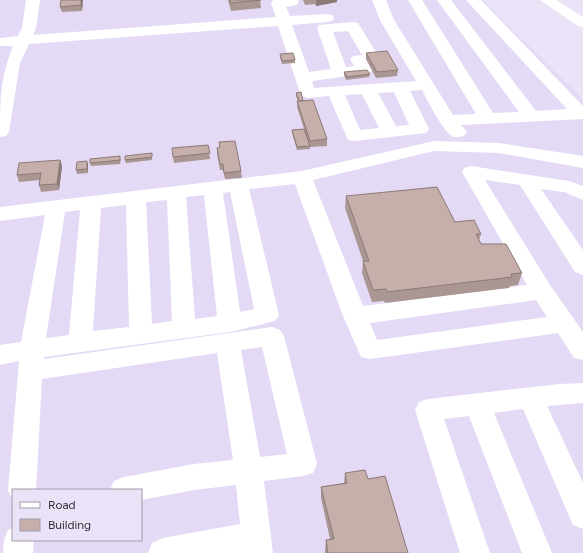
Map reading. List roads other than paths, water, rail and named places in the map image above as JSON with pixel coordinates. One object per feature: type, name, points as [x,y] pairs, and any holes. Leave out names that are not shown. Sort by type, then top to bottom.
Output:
[{"type":"main road","points":[[0,132],[12,63],[29,28],[33,0]]},
{"type":"main road","points":[[292,0],[292,2],[278,3],[308,92],[426,85]]},
{"type":"main road","points":[[415,0],[488,119]]},
{"type":"main road","points":[[444,0],[532,117]]},
{"type":"main road","points":[[448,120],[581,114],[473,0]]},
{"type":"main road","points":[[548,0],[583,23]]},
{"type":"main road","points":[[340,73],[324,28],[329,23],[373,11],[426,85],[465,146],[471,172],[542,291],[572,326],[583,352]]},
{"type":"main road","points":[[0,42],[284,20],[353,26],[363,56],[364,70],[303,77]]},
{"type":"main road","points":[[335,90],[354,136],[420,129],[400,87]]},
{"type":"main road","points":[[368,89],[390,132]]},
{"type":"main road","points":[[506,118],[523,127],[583,129]]},
{"type":"main road","points":[[0,214],[302,177],[434,146],[499,148],[583,162]]},
{"type":"main road","points":[[471,172],[569,187],[583,194]]},
{"type":"main road","points":[[302,177],[355,316],[370,350],[572,326]]},
{"type":"main road","points":[[526,180],[583,267]]},
{"type":"main road","points":[[0,355],[31,360],[229,333],[267,315],[238,185]]},
{"type":"main road","points":[[162,553],[257,544],[229,333],[213,189]]},
{"type":"main road","points":[[176,192],[184,329]]},
{"type":"main road","points":[[136,197],[141,334]]},
{"type":"main road","points":[[80,342],[91,203]]},
{"type":"main road","points":[[22,489],[31,360],[56,208]]},
{"type":"main road","points":[[355,316],[542,291]]},
{"type":"main road","points":[[31,360],[80,342],[184,329],[272,336],[303,464],[248,469],[129,489]]},
{"type":"main road","points":[[475,553],[428,410],[583,393]]},
{"type":"main road","points":[[531,398],[583,515]]},
{"type":"main road","points":[[477,404],[537,553]]},
{"type":"main road","points":[[18,553],[19,541]]}]
